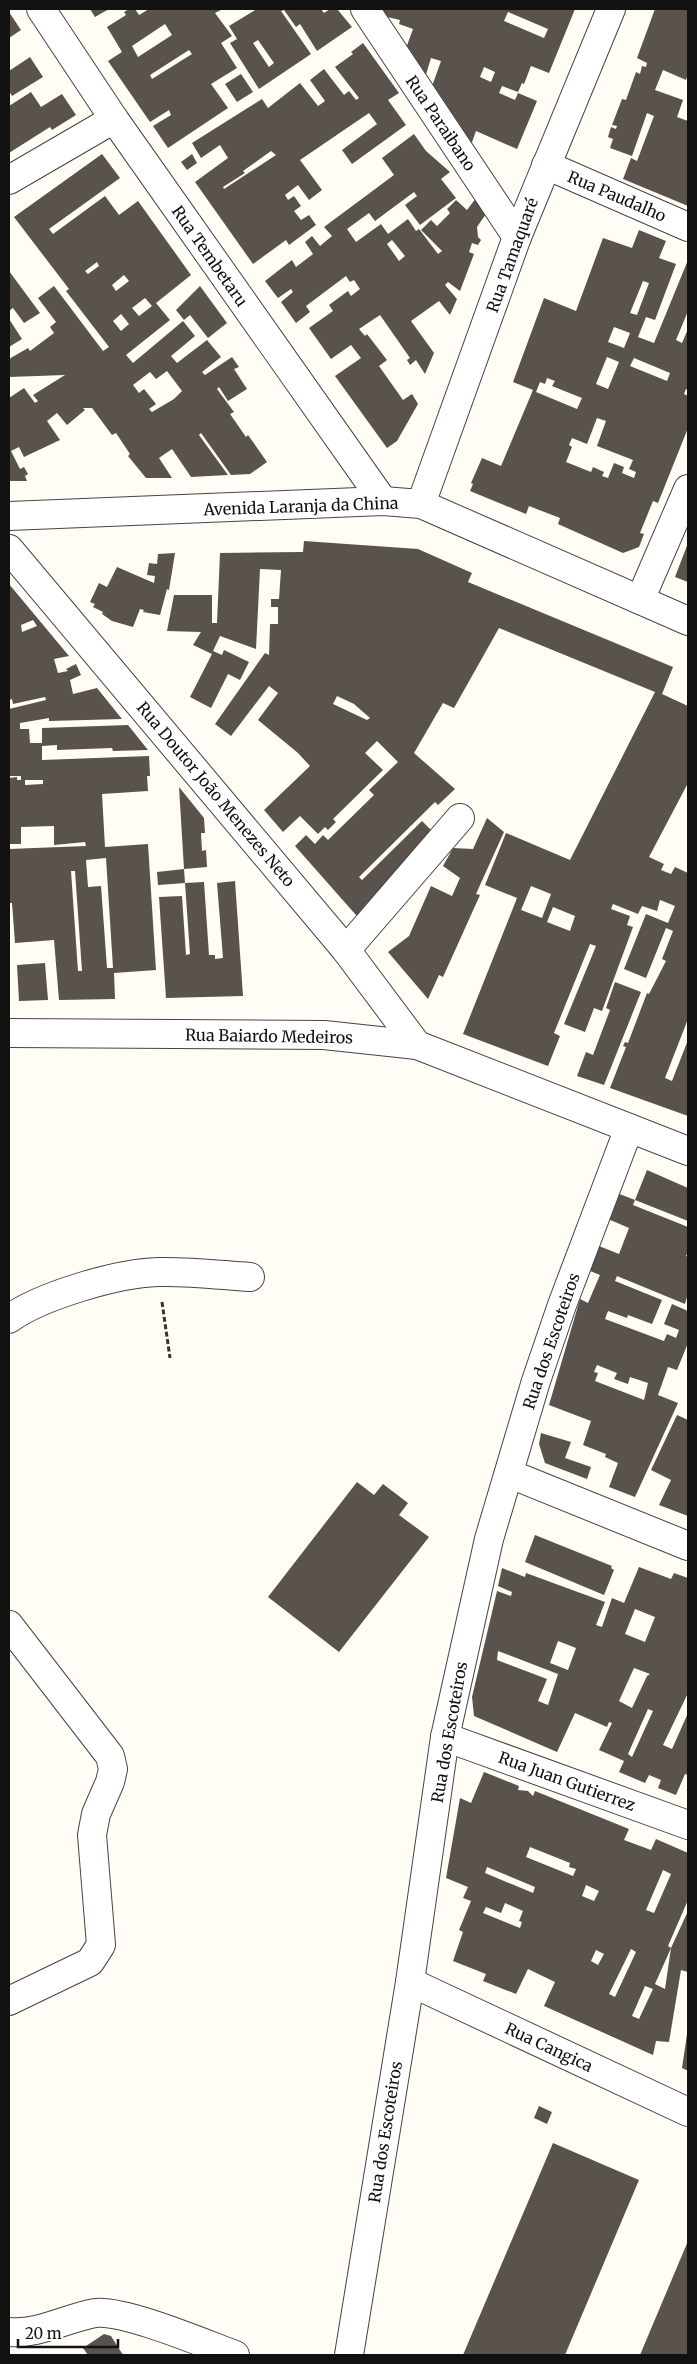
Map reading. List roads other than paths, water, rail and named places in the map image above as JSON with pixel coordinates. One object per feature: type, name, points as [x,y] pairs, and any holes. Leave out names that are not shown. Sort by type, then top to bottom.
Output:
[{"type":"street","name":"Rua Tembetaru","points":[[41,9],[114,119],[383,501]]},
{"type":"street","name":"Rua Paraibano","points":[[365,9],[517,237]]},
{"type":"street","name":"Rua Tamaquaré","points":[[421,504],[517,237],[612,9]]},
{"type":"street","points":[[9,180],[114,119]]},
{"type":"street","name":"Rua Paudalho","points":[[546,165],[688,226]]},
{"type":"street","points":[[640,600],[688,489]]},
{"type":"street","name":"Avenida Laranja da China","points":[[9,516],[383,501],[421,504],[688,621]]},
{"type":"street","name":"Rua Doutor João Menezes Neto","points":[[9,549],[346,950],[417,1045]]},
{"type":"street","points":[[346,950],[460,818]]},
{"type":"street","name":"Rua Baiardo Medeiros","points":[[9,1033],[324,1035],[417,1045],[688,1151]]},
{"type":"street","name":"Rua dos Escoteiros","points":[[349,2355],[410,1982],[445,1737],[489,1539],[510,1474],[536,1381],[562,1305],[629,1128]]},
{"type":"street","points":[[9,1319],[22,1309],[85,1286],[157,1272],[250,1276]]},
{"type":"street","points":[[510,1474],[688,1546]]},
{"type":"street","points":[[9,2001],[90,1962],[101,1945],[92,1834],[96,1814],[110,1782],[112,1769],[110,1756],[11,1633]]},
{"type":"street","name":"Rua Juan Gutierrez","points":[[445,1737],[688,1825]]},
{"type":"street","name":"Rua Cangica","points":[[410,1982],[688,2112]]},
{"type":"street","points":[[9,2332],[25,2332],[96,2313],[125,2316],[234,2355]]}]
